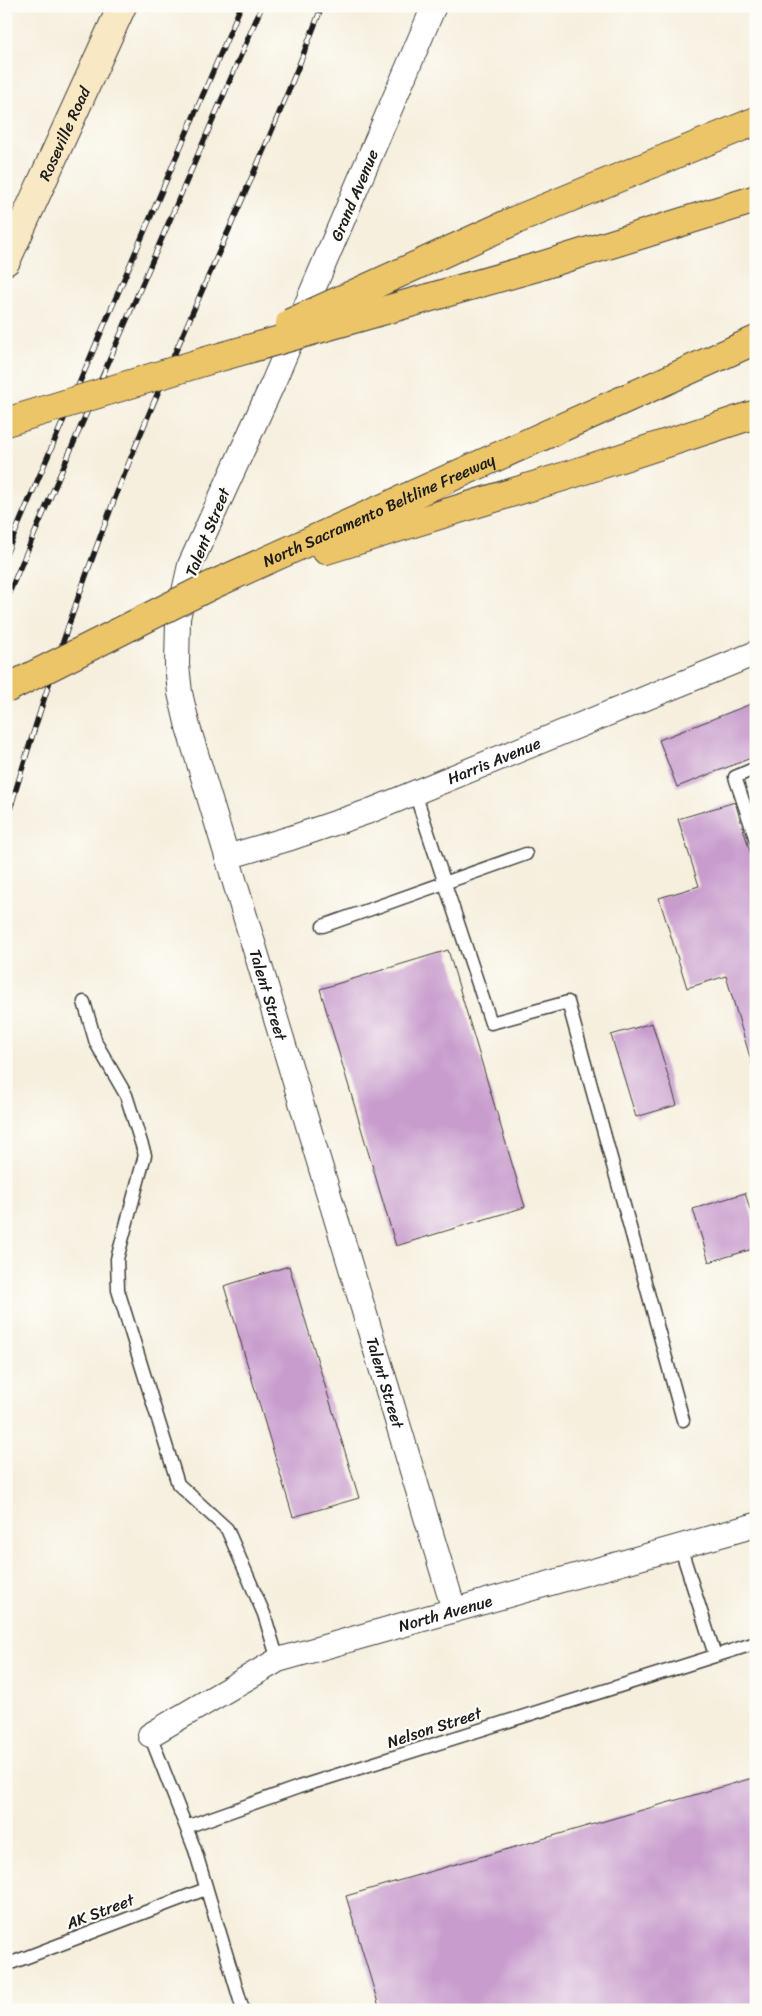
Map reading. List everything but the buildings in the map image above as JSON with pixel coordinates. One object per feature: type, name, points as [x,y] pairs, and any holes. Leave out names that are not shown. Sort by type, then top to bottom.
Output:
[{"type":"highway","points":[[206,361],[516,220],[756,121]]},
{"type":"highway","points":[[6,422],[206,361],[536,267],[756,199]]},
{"type":"highway","name":"North Sacramento Beltline Freeway","points":[[6,689],[210,586],[756,340]]},
{"type":"highway","points":[[210,586],[572,474],[756,414]]},
{"type":"main road","name":"Roseville Road","points":[[6,261],[122,6]]},
{"type":"street","name":"Grand Avenue","points":[[273,383],[434,6]]},
{"type":"street","name":"Talent Street","points":[[273,383],[190,565],[178,618],[177,665],[180,693],[188,727],[454,1610]]},
{"type":"street","name":"Harris Avenue","points":[[227,857],[291,838],[370,811],[756,653]]},
{"type":"street","name":"North Avenue","points":[[150,1735],[278,1660],[756,1524]]},
{"type":"lane","points":[[756,768],[735,776],[756,840]]},
{"type":"lane","points":[[415,793],[491,1023],[568,1002],[683,1420]]},
{"type":"lane","points":[[323,926],[526,854]]},
{"type":"lane","points":[[84,1002],[96,1043],[126,1095],[145,1155],[117,1259],[118,1290],[178,1484],[227,1529],[264,1614],[278,1660]]},
{"type":"lane","points":[[680,1546],[715,1655]]},
{"type":"lane","name":"Nelson Street","points":[[186,1827],[299,1787],[756,1643]]},
{"type":"lane","points":[[150,1735],[195,1850],[243,2010]]},
{"type":"lane","name":"AK Street","points":[[6,1965],[206,1889]]},
{"type":"railway","points":[[6,554],[241,6]]},
{"type":"railway","points":[[6,600],[262,6]]},
{"type":"railway","points":[[6,823],[64,640],[112,505],[153,403],[276,121],[322,6]]}]
